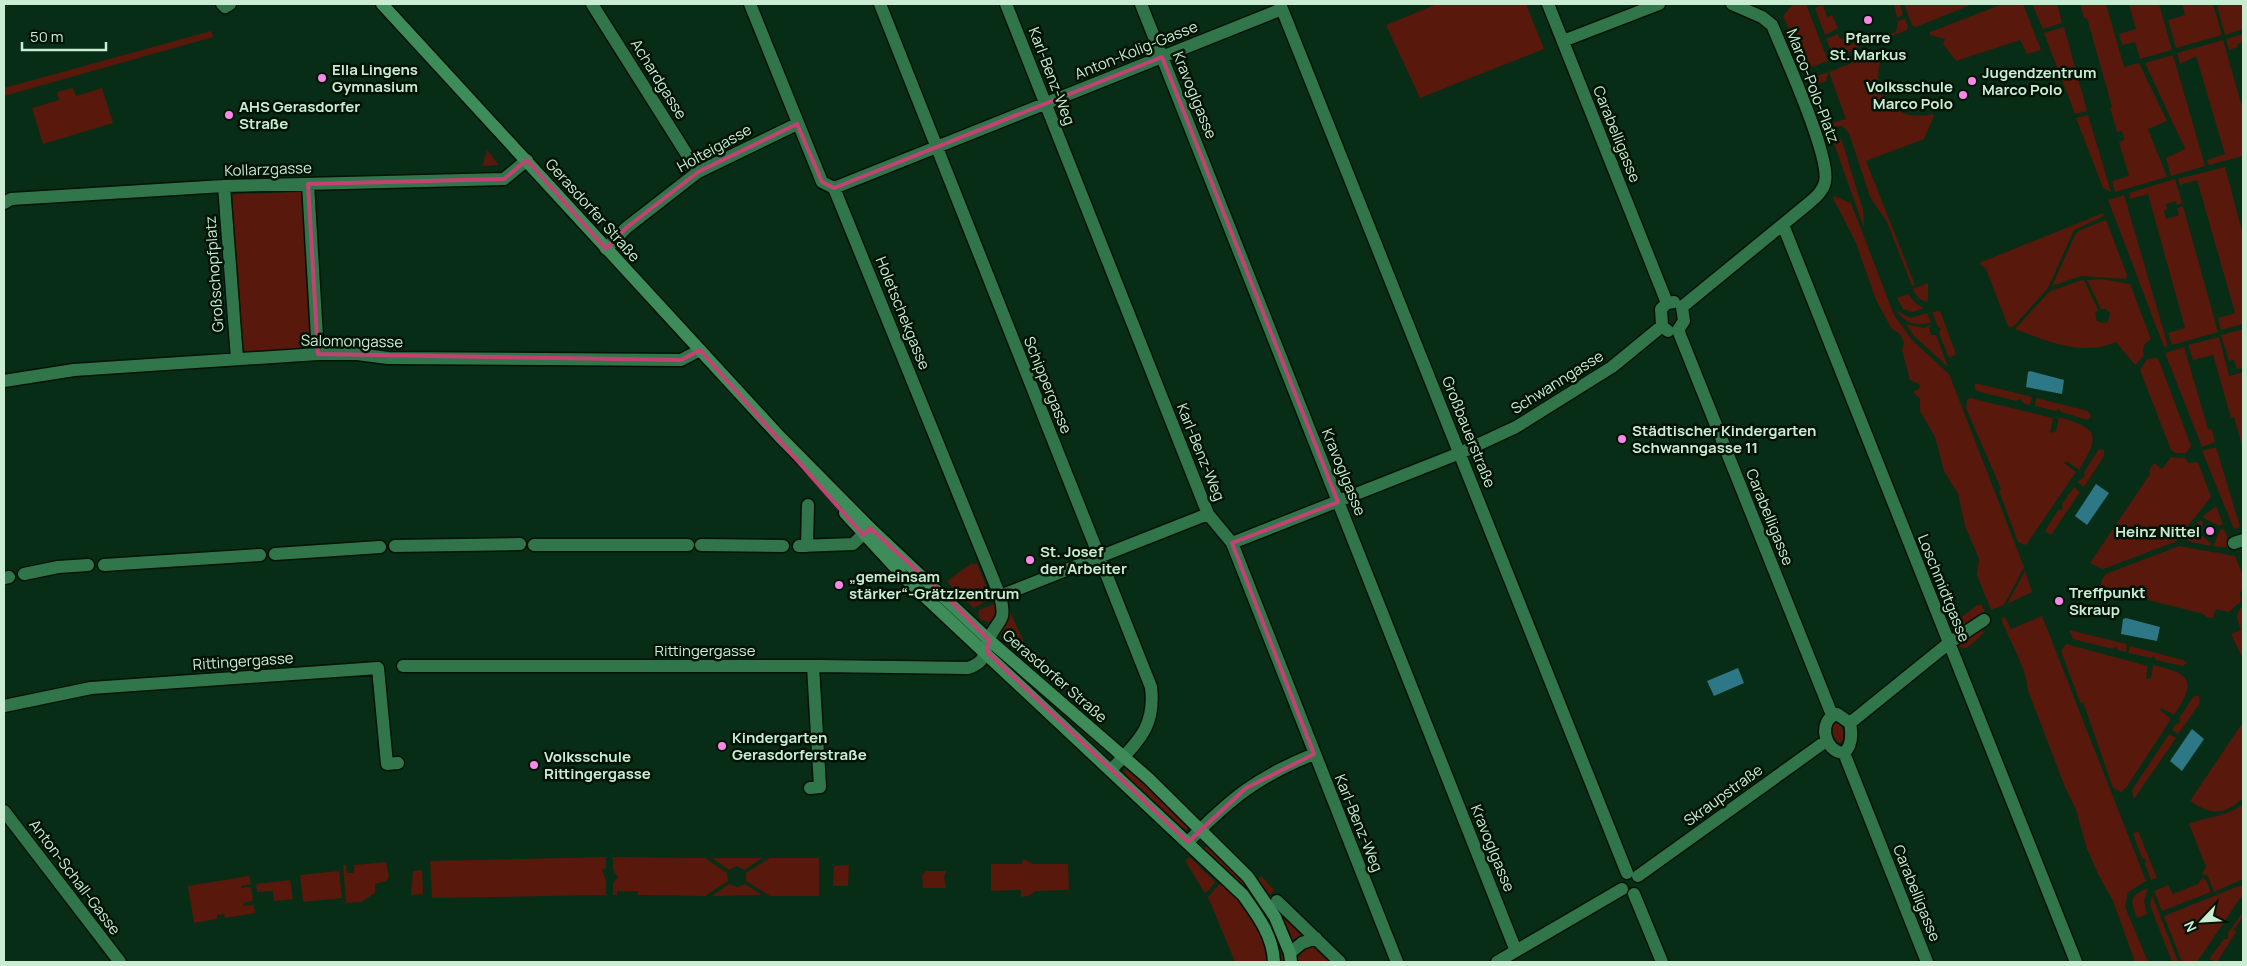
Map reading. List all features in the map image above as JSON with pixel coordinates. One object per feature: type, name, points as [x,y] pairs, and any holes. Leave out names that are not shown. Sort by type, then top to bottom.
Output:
[{"type":"main road","name":"Gerasdorfer Straße","points":[[382,4],[867,532],[948,598],[988,646],[1111,770],[1243,895],[1261,921],[1275,960]]},
{"type":"main road","name":"Gerasdorfer Straße","points":[[988,646],[1148,778],[1248,877],[1275,917],[1290,957]]},
{"type":"street","points":[[222,4],[225,7],[230,4]]},
{"type":"street","name":"Achardgasse","points":[[592,4],[698,172]]},
{"type":"street","name":"Holetschekgasse","points":[[750,4],[822,182],[834,188],[1000,596],[1004,610],[1002,620],[988,646]]},
{"type":"street","name":"Schippergasse","points":[[880,4],[1151,687],[1153,700],[1151,715],[1146,729],[1138,741],[1111,770]]},
{"type":"street","name":"Karl-Benz-Weg","points":[[1006,4],[1208,514],[1232,543],[1397,962]]},
{"type":"street","name":"Kravoglgasse","points":[[1141,4],[1516,951]]},
{"type":"street","name":"Carabelligasse","points":[[1548,4],[1668,303]]},
{"type":"street","points":[[1563,41],[1659,4]]},
{"type":"street","name":"Marco-Polo-Platz","points":[[1732,4],[1762,17],[1772,25],[1816,136],[1826,174],[1821,191],[1783,225]]},
{"type":"street","name":"Anton-Kolig-Gasse","points":[[834,188],[1162,57],[1281,6]]},
{"type":"street","name":"Großbauerstraße","points":[[1281,6],[1460,453],[1632,874]]},
{"type":"street","name":"Holteigasse","points":[[606,249],[626,228],[698,172],[798,124]]},
{"type":"street","name":"Kollarzgasse","points":[[4,203],[11,199],[224,186],[504,179],[527,160]]},
{"type":"street","points":[[308,184],[318,354]]},
{"type":"street","name":"Großschopfplatz","points":[[224,186],[237,359]]},
{"type":"street","points":[[1682,307],[1783,225]]},
{"type":"street","name":"Loschmidtgasse","points":[[1783,225],[2076,962]]},
{"type":"street","points":[[1674,302],[1682,307],[1684,321],[1678,330],[1669,331],[1662,326],[1661,310],[1668,303],[1674,302]]},
{"type":"street","name":"Schwanngasse","points":[[1232,543],[1460,453],[1516,428],[1612,367],[1662,326]]},
{"type":"street","name":"Carabelligasse","points":[[1678,330],[1832,715]]},
{"type":"street","name":"Salomongasse","points":[[4,381],[74,370],[318,354],[357,354],[388,358],[681,360],[700,350]]},
{"type":"street","points":[[808,505],[803,546],[853,544],[867,532]]},
{"type":"street","points":[[1000,596],[1208,514]]},
{"type":"street","points":[[395,546],[520,544]]},
{"type":"street","points":[[534,545],[688,545]]},
{"type":"street","points":[[701,545],[783,546]]},
{"type":"street","points":[[275,554],[380,548]]},
{"type":"street","points":[[104,565],[260,555]]},
{"type":"street","points":[[24,574],[58,567],[88,565]]},
{"type":"street","points":[[1850,723],[1949,643],[1984,620]]},
{"type":"street","name":"Rittingergasse","points":[[403,666],[968,668],[978,665],[988,646]]},
{"type":"street","points":[[810,788],[820,787],[813,666]]},
{"type":"street","name":"Rittingergasse","points":[[4,706],[91,688],[378,668],[387,764],[398,763]]},
{"type":"street","points":[[1837,714],[1850,723],[1850,743],[1844,752],[1831,748],[1826,741],[1825,729],[1832,715],[1837,714]]},
{"type":"street","name":"Skraupstraße","points":[[1632,874],[1826,741]]},
{"type":"street","name":"Carabelligasse","points":[[1844,752],[1927,962]]},
{"type":"street","points":[[1188,842],[1246,788],[1282,767],[1314,754]]},
{"type":"street","name":"Anton-Schall-Gasse","points":[[4,811],[120,962]]},
{"type":"street","points":[[1632,874],[1622,880],[1662,962]]},
{"type":"street","points":[[1498,962],[1628,892]]},
{"type":"street","points":[[1277,901],[1340,962]]},
{"type":"street","name":"Gerasdorfer Straße","points":[[1290,957],[1302,943],[1316,938]]},
{"type":"highlighted area","points":[[1162,57],[1338,502],[1232,543],[1314,754],[1246,788],[1188,842],[987,652],[989,640],[948,598],[870,528],[863,535],[700,350],[681,360],[318,354],[308,184],[504,179],[527,160],[606,249],[626,228],[698,172],[797,124],[822,182],[834,188]]},
{"type":"shaded area","points":[[1437,4],[1526,4],[1544,49],[1420,98],[1386,25]]},
{"type":"shaded area","points":[[1793,4],[1806,4],[1828,61],[1806,69],[1783,16]]},
{"type":"shaded area","points":[[1894,4],[1900,4],[1903,15],[1897,18]]},
{"type":"shaded area","points":[[1904,4],[1969,4],[1916,27],[1912,25]]},
{"type":"shaded area","points":[[2003,4],[2023,4],[2041,50],[2027,54],[2020,40],[1956,61],[1943,44],[1945,39],[1930,35],[1930,32]]},
{"type":"shaded area","points":[[2032,4],[2057,4],[2062,23],[2043,29]]},
{"type":"shaded area","points":[[2080,4],[2106,4],[2124,67],[2139,63],[2167,121],[2148,129],[2167,177],[2115,192],[2112,181],[2129,176],[2119,142],[2124,140],[2122,131],[2117,132],[2110,108],[2112,107],[2087,18],[2084,18]]},
{"type":"shaded area","points":[[2129,4],[2159,4],[2172,50],[2140,59],[2135,42],[2122,45],[2119,34],[2136,29]]},
{"type":"shaded area","points":[[2182,4],[2213,4],[2222,35],[2176,48],[2168,20],[2185,15]]},
{"type":"shaded area","points":[[2243,4],[2243,29],[2225,35],[2217,6]]},
{"type":"shaded area","points":[[1823,5],[1827,17],[1832,15],[1838,28],[1840,27],[1825,35],[1815,8]]},
{"type":"shaded area","points":[[1905,19],[1908,27],[1907,30],[1881,40],[1881,37],[1896,32],[1898,21]]},
{"type":"shaded area","points":[[2064,27],[2087,111],[2075,114],[2044,33]]},
{"type":"shaded area","points":[[211,31],[213,37],[4,96],[4,88]]},
{"type":"shaded area","points":[[1838,34],[1840,39],[1843,38],[1852,44],[1858,42],[1858,49],[1834,57],[1826,39]]},
{"type":"shaded area","points":[[2243,34],[2243,43],[2237,44],[2238,47],[2229,50],[2226,39]]},
{"type":"shaded area","points":[[2223,40],[2243,110],[2243,156],[2209,165],[2207,160],[2225,154],[2196,56],[2180,64],[2177,53]]},
{"type":"shaded area","points":[[1877,53],[1883,54],[1878,81],[1881,92],[1887,102],[1895,109],[1906,114],[1918,116],[1933,114],[1934,116],[1924,139],[1866,161],[1915,285],[1912,286],[1887,222],[1870,197],[1849,133],[1842,126],[1828,127],[1827,124],[1846,119],[1829,72]]},
{"type":"shaded area","points":[[2173,55],[2205,166],[2171,176],[2166,158],[2185,149],[2145,63]]},
{"type":"shaded area","points":[[1828,72],[1826,81],[1812,86],[1809,79]]},
{"type":"shaded area","points":[[73,88],[76,96],[102,88],[113,123],[43,144],[32,108],[59,100],[57,92]]},
{"type":"shaded area","points":[[2088,115],[2111,192],[2103,188],[2076,118]]},
{"type":"shaded area","points":[[1837,136],[1842,141],[1863,210],[1864,228],[1832,138]]},
{"type":"shaded area","points":[[487,150],[499,165],[482,166]]},
{"type":"shaded area","points":[[2225,167],[2243,235],[2243,324],[2221,330],[2218,318],[2235,313],[2197,180],[2180,185],[2178,179]]},
{"type":"shaded area","points":[[2175,179],[2182,203],[2177,205],[2176,201],[2166,204],[2167,209],[2164,210],[2166,219],[2179,215],[2177,208],[2183,206],[2218,332],[2172,345],[2168,333],[2185,328],[2148,194],[2130,199],[2129,193]]},
{"type":"shaded area","points":[[304,193],[311,350],[240,353],[230,197],[234,194]]},
{"type":"shaded area","points":[[2124,195],[2168,346],[2164,347],[2108,200]]},
{"type":"shaded area","points":[[1834,196],[1851,203],[1894,315],[1912,340],[1949,374],[2024,567],[2004,605],[1991,610],[1977,575],[1979,559],[1965,526],[1958,494],[1944,471],[1935,437],[1920,411],[1920,399],[1913,392],[1920,388],[1919,384],[1910,380],[1902,350],[1904,342],[1900,334],[1891,328],[1876,300],[1856,243],[1833,198]]},
{"type":"shaded area","points":[[2103,213],[2104,216],[2074,230],[2048,288],[2013,327],[2008,326],[1986,269],[1979,263]]},
{"type":"shaded area","points":[[2106,220],[2127,275],[2126,279],[2081,276],[2052,286],[2075,235],[2080,230]]},
{"type":"shaded area","points":[[2101,279],[2130,284],[2151,339],[2144,346],[2144,356],[2135,365],[2116,342],[2103,346],[2078,348],[2065,346],[2015,329],[2050,291],[2084,280],[2098,310],[2095,314],[2097,321],[2102,323],[2108,322],[2110,313],[2106,309],[2101,309],[2087,280]]},
{"type":"shaded area","points":[[1928,283],[1928,302],[1919,298],[1913,289]]},
{"type":"shaded area","points":[[1908,294],[1915,303],[1924,308],[1913,312],[1903,309],[1897,298]]},
{"type":"shaded area","points":[[1896,310],[1910,318],[1927,313],[1931,322],[1911,323]]},
{"type":"shaded area","points":[[1940,311],[1956,354],[1949,358],[1939,333],[1941,329],[1938,327],[1932,312]]},
{"type":"shaded area","points":[[1906,324],[1923,328],[1932,325],[1929,328],[1931,335],[1936,335],[1948,367],[1914,336]]},
{"type":"shaded area","points":[[2243,329],[2243,368],[2237,369],[2234,360],[2229,361],[2221,335]]},
{"type":"shaded area","points":[[2219,337],[2229,376],[2243,372],[2243,449],[2234,417],[2231,418],[2213,355],[2193,360],[2188,345]]},
{"type":"shaded area","points":[[2184,347],[2208,429],[2212,430],[2215,442],[2202,447],[2165,353]]},
{"type":"shaded area","points":[[2158,358],[2191,446],[2186,453],[2175,453],[2171,450],[2140,370],[2147,359]]},
{"type":"shaded area","points":[[1975,383],[2032,397],[2030,405],[2023,403],[2020,399],[2016,401],[1977,391]]},
{"type":"shaded area","points":[[1970,398],[2053,418],[2050,433],[2056,431],[2059,417],[2082,425],[2092,434],[2091,448],[2079,470],[2067,461],[2064,463],[2076,472],[2026,545],[2018,542],[1999,491],[2001,489],[1966,408],[1967,400]]},
{"type":"shaded area","points":[[2036,398],[2088,411],[2091,416],[2088,420],[2061,412],[2059,409],[2055,411],[2035,406]]},
{"type":"shaded area","points":[[2216,447],[2240,527],[2234,529],[2202,451]]},
{"type":"shaded area","points":[[2099,449],[2104,450],[2104,456],[2084,487],[2077,482],[2085,476],[2084,472]]},
{"type":"shaded area","points":[[2171,457],[2185,458],[2189,463],[2198,462],[2211,497],[2175,542],[2103,569],[2090,563],[2150,474],[2149,471],[2154,463],[2162,469]]},
{"type":"shaded area","points":[[2074,487],[2080,492],[2051,535],[2045,531],[2058,510],[2063,509],[2062,504]]},
{"type":"shaded area","points":[[2216,506],[2223,524],[2219,526],[2202,517]]},
{"type":"shaded area","points":[[2200,520],[2203,522],[2201,535],[2211,543],[2210,546],[2187,541],[2187,537]]},
{"type":"shaded area","points":[[2224,529],[2231,548],[2213,546],[2220,530]]},
{"type":"shaded area","points":[[2179,546],[2235,556],[2243,576],[2243,589],[2240,593],[2241,601],[2229,612],[2216,609],[2213,618],[2206,617],[2204,614],[2100,588],[2102,579],[2106,574]]},
{"type":"shaded area","points":[[972,563],[974,565],[977,563],[991,598],[974,608],[947,581]]},
{"type":"shaded area","points":[[2025,571],[2032,592],[2007,604]]},
{"type":"shaded area","points":[[996,603],[999,613],[992,623],[981,620],[978,614],[979,610]]},
{"type":"shaded area","points":[[1007,605],[1028,651],[1026,654],[1000,633]]},
{"type":"shaded area","points":[[1977,605],[1982,605],[1985,614],[1960,630],[1950,630],[1954,623]]},
{"type":"shaded area","points":[[2243,606],[2243,659],[2231,634],[2241,630],[2237,617],[2238,612]]},
{"type":"shaded area","points":[[2042,616],[2146,881],[2128,892],[2125,907],[2148,962],[2135,962],[2113,901],[2087,849],[2076,810],[2065,787],[2027,688],[2025,674],[2001,619],[2005,617],[2011,629]]},
{"type":"shaded area","points":[[1981,628],[1984,633],[1967,648],[1957,647],[1966,638]]},
{"type":"shaded area","points":[[2069,630],[2127,644],[2126,652],[2118,650],[2116,647],[2112,649],[2073,639]]},
{"type":"shaded area","points":[[2066,644],[2148,666],[2146,679],[2151,678],[2153,665],[2176,672],[2187,681],[2186,695],[2174,715],[2162,708],[2160,710],[2171,719],[2128,785],[2121,792],[2113,788],[2083,702],[2080,702],[2061,651]]},
{"type":"shaded area","points":[[2130,646],[2183,660],[2187,663],[2183,666],[2156,660],[2154,656],[2151,658],[2128,653]]},
{"type":"shaded area","points":[[2194,696],[2199,696],[2200,703],[2178,734],[2172,730],[2176,724],[2180,723],[2179,718]]},
{"type":"shaded area","points":[[1836,721],[1843,729],[1843,740],[1838,744],[1833,737],[1832,725]]},
{"type":"shaded area","points":[[2243,722],[2243,798],[2223,811],[2204,809],[2190,801]]},
{"type":"shaded area","points":[[2169,734],[2176,738],[2134,799],[2132,790]]},
{"type":"shaded area","points":[[1127,768],[1168,804],[1188,826],[1187,830],[1178,826],[1129,780],[1124,771]]},
{"type":"shaded area","points":[[2243,804],[2243,879],[2214,892],[2208,876],[2202,874],[2206,867],[2189,824],[2224,814]]},
{"type":"shaded area","points":[[2138,831],[2157,878],[2151,880],[2145,864],[2146,860],[2142,858],[2133,834]]},
{"type":"shaded area","points":[[1209,844],[1228,861],[1272,917],[1287,962],[1280,962],[1271,935],[1221,866],[1203,849]]},
{"type":"shaded area","points":[[606,857],[606,870],[604,868],[602,870],[606,880],[606,895],[432,898],[430,861]]},
{"type":"shaded area","points":[[613,857],[705,858],[727,873],[728,881],[705,896],[638,895],[638,891],[617,891],[617,895],[613,895],[613,883],[618,877],[613,870]]},
{"type":"shaded area","points":[[712,858],[762,858],[744,870],[737,866],[729,870]]},
{"type":"shaded area","points":[[770,858],[819,858],[819,896],[770,896],[746,881],[746,873]]},
{"type":"shaded area","points":[[1187,858],[1191,858],[1215,882],[1207,892],[1204,892],[1186,862]]},
{"type":"shaded area","points":[[1023,859],[1034,864],[1068,864],[1069,890],[1036,891],[1028,896],[1021,897],[1021,890],[991,891],[991,864],[1022,864]]},
{"type":"shaded area","points":[[386,862],[389,877],[386,881],[375,884],[375,893],[361,902],[346,903],[343,865],[346,865],[347,873],[354,873],[354,865]]},
{"type":"shaded area","points":[[849,865],[848,886],[833,886],[834,866]]},
{"type":"shaded area","points":[[422,870],[423,894],[411,895],[413,871]]},
{"type":"shaded area","points":[[339,871],[342,898],[303,902],[300,875]]},
{"type":"shaded area","points":[[926,871],[946,871],[944,877],[946,888],[923,888],[922,875]]},
{"type":"shaded area","points":[[249,876],[251,884],[241,886],[241,888],[251,887],[253,901],[243,903],[243,906],[254,905],[255,913],[225,918],[224,914],[217,915],[217,919],[194,923],[188,886]]},
{"type":"shaded area","points":[[1261,876],[1274,890],[1270,895],[1271,900],[1304,935],[1295,946],[1292,945],[1256,882]]},
{"type":"shaded area","points":[[2202,878],[2206,880],[2211,892],[2162,911],[2154,891],[2168,885],[2173,894],[2198,884]]},
{"type":"shaded area","points":[[290,880],[293,899],[274,901],[273,891],[257,892],[256,884]]},
{"type":"shaded area","points":[[1222,881],[1259,924],[1272,962],[1235,962],[1208,897]]},
{"type":"shaded area","points":[[729,884],[737,887],[745,884],[762,895],[712,896]]},
{"type":"shaded area","points":[[2243,886],[2243,894],[2197,962],[2182,962],[2164,916]]},
{"type":"shaded area","points":[[2148,888],[2144,901],[2147,914],[2137,918],[2132,903],[2134,896]]},
{"type":"shaded area","points":[[2152,895],[2178,962],[2172,962],[2150,905]]},
{"type":"shaded area","points":[[2243,912],[2243,916],[2234,930],[2236,932],[2217,962],[2209,959],[2224,939],[2228,939],[2228,933]]},
{"type":"shaded area","points":[[1314,945],[1337,962],[1295,962],[1306,947]]},
{"type":"water","points":[[2028,372],[2064,380],[2062,394],[2026,387]]},
{"type":"water","points":[[2096,484],[2109,493],[2087,525],[2075,516]]},
{"type":"water","points":[[2126,618],[2160,627],[2157,641],[2121,634],[2123,619]]},
{"type":"water","points":[[1738,668],[1744,683],[1714,696],[1707,681]]},
{"type":"water","points":[[2192,729],[2204,739],[2182,771],[2170,761]]},
{"type":"place","name":"Pfarre St. Markus","points":[[1868,20]]},
{"type":"place","name":"Ella Lingens Gymnasium","points":[[322,78]]},
{"type":"place","name":"Jugendzentrum Marco Polo","points":[[1972,81]]},
{"type":"place","name":"Volksschule Marco Polo","points":[[1963,95]]},
{"type":"place","name":"AHS Gerasdorfer Straße","points":[[229,115]]},
{"type":"place","name":"Städtischer Kindergarten Schwanngasse 11","points":[[1622,439]]},
{"type":"place","name":"Heinz Nittel","points":[[2210,531]]},
{"type":"place","name":"St. Josef der Arbeiter","points":[[1030,560]]},
{"type":"place","name":"„gemeinsam stärker“-Grätzlzentrum","points":[[839,585]]},
{"type":"place","name":"Treffpunkt Skraup","points":[[2059,601]]},
{"type":"place","name":"Kindergarten Gerasdorferstraße","points":[[722,746]]},
{"type":"place","name":"Volksschule Rittingergasse","points":[[534,765]]}]
